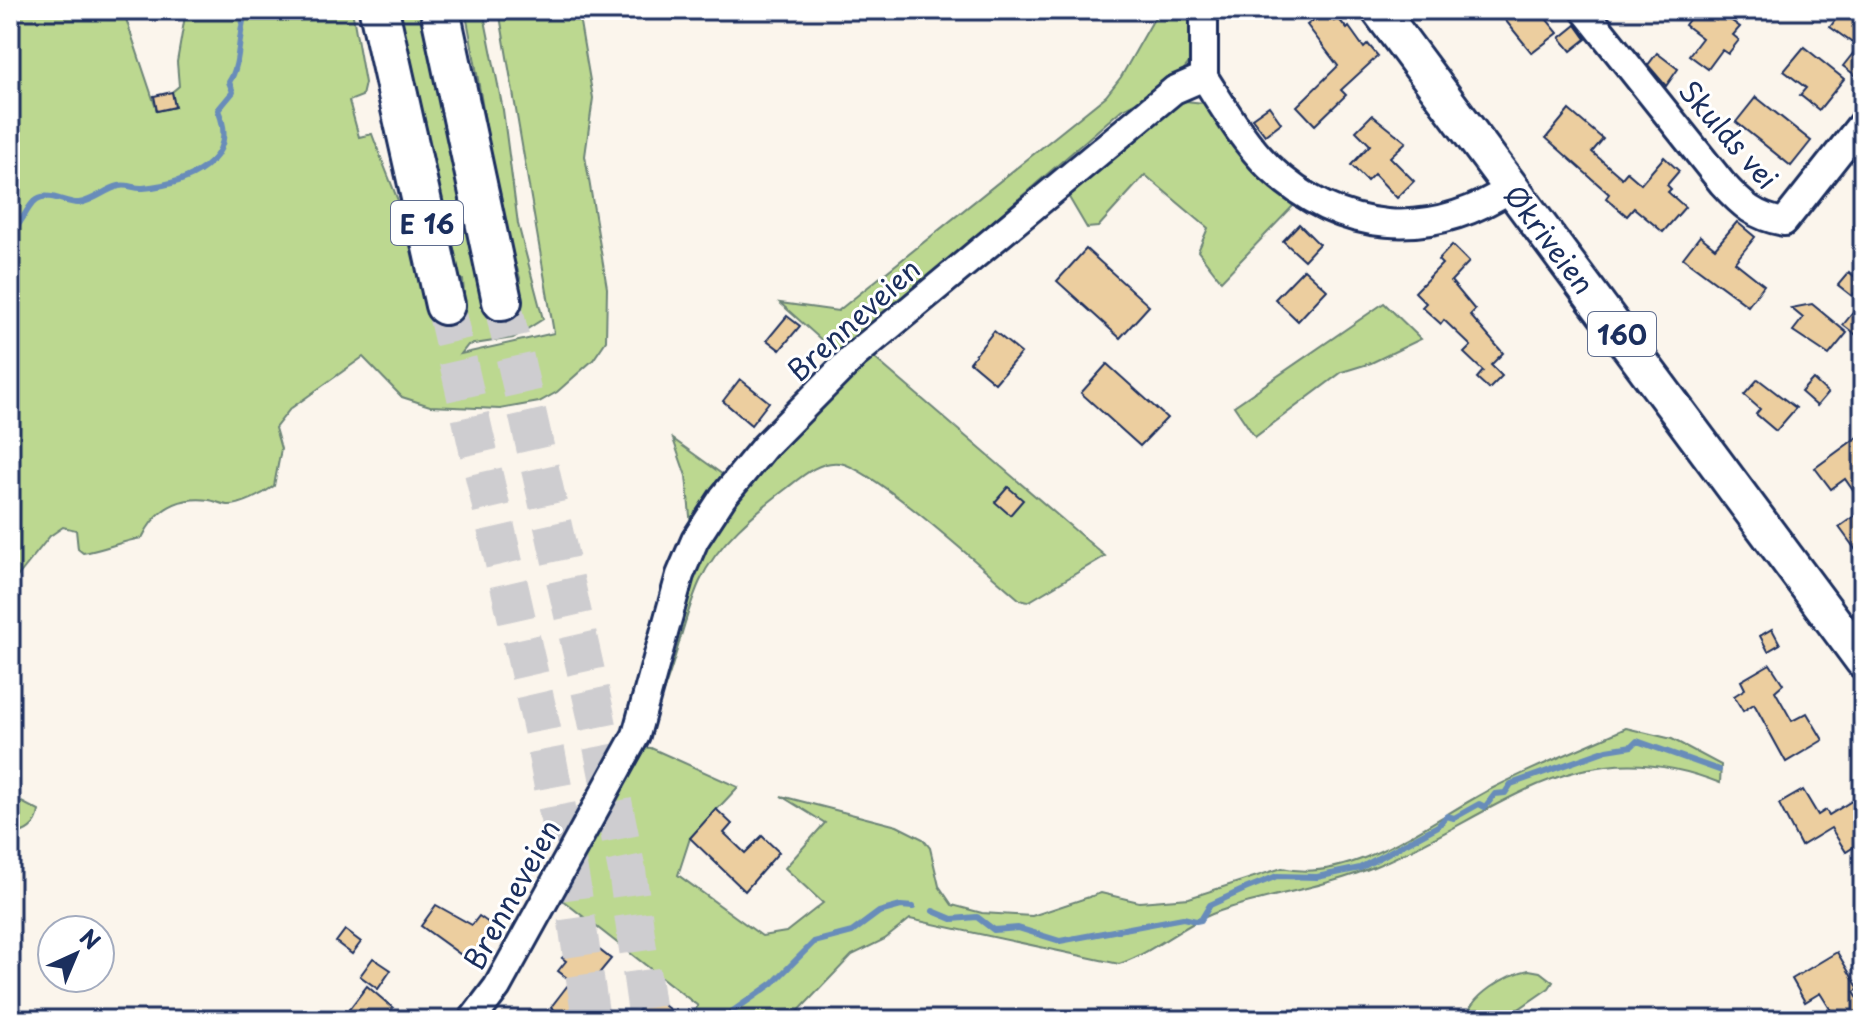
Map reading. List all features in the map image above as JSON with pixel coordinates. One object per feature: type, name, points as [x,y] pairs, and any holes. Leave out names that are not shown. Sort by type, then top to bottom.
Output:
[{"type":"highway","name":"E 16","points":[[379,10],[445,305]]},
{"type":"highway","name":"E 16","points":[[440,10],[502,301]]},
{"type":"main road","name":"Økriveien","points":[[1379,10],[1863,661]]},
{"type":"street","points":[[1204,10],[1204,77],[1237,129],[1269,166],[1313,198],[1350,215],[1383,224],[1419,225],[1465,214],[1511,188]]},
{"type":"street","name":"Skulds vei","points":[[1584,10],[1722,183],[1744,207],[1761,218],[1784,222],[1863,122]]},
{"type":"street","name":"Brenneveien","points":[[472,1020],[497,987],[636,735],[680,575],[695,540],[723,497],[765,446],[855,355],[1174,90],[1204,77]]},
{"type":"green space","points":[[10,10],[123,10],[157,111],[175,107],[172,92],[179,86],[177,62],[185,16],[202,10],[352,10],[365,83],[362,96],[349,101],[359,137],[372,134],[416,248],[427,288],[421,290],[427,306],[460,309],[464,295],[463,280],[455,281],[393,10],[425,10],[484,274],[476,276],[483,294],[517,296],[520,278],[517,268],[511,269],[465,10],[483,10],[503,110],[518,224],[543,319],[513,338],[468,345],[461,354],[554,333],[499,10],[589,10],[579,17],[593,98],[585,156],[607,288],[606,341],[593,360],[557,392],[539,402],[500,409],[430,406],[402,397],[363,357],[290,409],[275,428],[281,449],[274,486],[239,504],[227,505],[197,499],[177,503],[153,520],[142,538],[83,553],[78,549],[76,530],[63,527],[50,536],[10,586]]},
{"type":"green space","points":[[1159,10],[1196,10],[1195,49],[1184,69],[1164,86],[1121,110],[846,349],[835,352],[780,303],[838,311],[1106,96],[1121,77]]},
{"type":"green space","points":[[1185,101],[1204,103],[1216,113],[1241,153],[1294,205],[1221,281],[1198,251],[1208,228],[1145,175],[1098,227],[1087,228],[1064,189],[1169,106]]},
{"type":"green space","points":[[1384,303],[1421,339],[1371,363],[1342,372],[1255,437],[1234,406]]},
{"type":"green space","points":[[871,355],[1105,556],[1028,602],[1020,600],[879,483],[840,463],[818,466],[738,530],[708,567],[694,595],[661,697],[684,579],[729,502]]},
{"type":"green space","points":[[673,439],[726,477],[691,526],[686,476]]},
{"type":"green space","points":[[1626,728],[1672,739],[1721,765],[1720,783],[1669,768],[1623,764],[1581,770],[1501,802],[1376,866],[1320,885],[1211,914],[1119,964],[910,919],[885,939],[852,955],[790,1020],[687,1020],[698,1006],[557,896],[641,747],[651,748],[738,787],[690,838],[678,875],[762,936],[786,932],[823,903],[785,868],[825,823],[781,796],[897,826],[923,839],[930,848],[939,886],[952,905],[982,913],[1032,916],[1101,893],[1139,902],[1189,898],[1282,868],[1308,871],[1336,867],[1391,846],[1508,781]]},
{"type":"green space","points":[[10,796],[39,811],[33,825],[10,837]]},
{"type":"green space","points":[[1529,970],[1540,972],[1553,982],[1549,988],[1503,1020],[1466,1020],[1481,995],[1510,976]]},
{"type":"building","points":[[1497,10],[1539,10],[1558,33],[1532,53]]},
{"type":"building","points":[[1696,10],[1704,10],[1716,20],[1721,13],[1740,27],[1733,35],[1739,40],[1728,54],[1722,50],[1708,69],[1689,55],[1702,38],[1685,25]]},
{"type":"building","points":[[1843,10],[1863,10],[1863,81],[1843,66],[1858,47],[1830,27]]},
{"type":"building","points":[[1326,11],[1334,21],[1338,18],[1347,29],[1349,27],[1364,48],[1368,44],[1378,56],[1341,90],[1346,95],[1315,125],[1297,106],[1338,66],[1307,25]]},
{"type":"building","points":[[1576,25],[1586,39],[1571,51],[1560,38]]},
{"type":"building","points":[[1804,47],[1844,79],[1819,110],[1800,95],[1806,88],[1784,71]]},
{"type":"building","points":[[1657,53],[1678,69],[1666,86],[1648,65]]},
{"type":"building","points":[[172,92],[175,107],[157,111],[154,96]]},
{"type":"building","points":[[1756,97],[1811,141],[1791,166],[1736,122]]},
{"type":"building","points":[[1269,106],[1281,123],[1265,135],[1252,118]]},
{"type":"building","points":[[1569,110],[1603,139],[1592,152],[1622,178],[1627,172],[1641,184],[1664,157],[1679,171],[1667,185],[1671,189],[1668,192],[1685,207],[1663,232],[1634,208],[1627,216],[1606,198],[1609,194],[1546,138]]},
{"type":"building","points":[[1372,115],[1406,142],[1390,157],[1414,181],[1397,198],[1374,174],[1367,181],[1351,165],[1370,145],[1356,131]]},
{"type":"building","points":[[1737,222],[1755,237],[1735,262],[1764,285],[1748,306],[1683,258],[1700,236],[1715,248]]},
{"type":"building","points":[[1299,224],[1319,244],[1304,260],[1283,241]]},
{"type":"building","points":[[1452,245],[1469,262],[1451,281],[1475,310],[1470,315],[1503,353],[1491,365],[1502,376],[1489,389],[1477,378],[1483,371],[1464,353],[1471,346],[1444,320],[1441,324],[1422,307],[1426,303],[1415,292],[1442,264],[1438,260]]},
{"type":"building","points":[[1086,249],[1149,306],[1120,338],[1057,281]]},
{"type":"building","points":[[1304,269],[1327,290],[1298,321],[1275,299]]},
{"type":"building","points":[[1849,272],[1862,283],[1852,296],[1838,285]]},
{"type":"building","points":[[1863,300],[1863,340],[1843,325]]},
{"type":"building","points":[[1812,304],[1847,333],[1829,355],[1793,331],[1803,318],[1791,308]]},
{"type":"building","points":[[787,316],[800,326],[780,350],[767,340]]},
{"type":"building","points":[[994,331],[1021,353],[995,383],[970,362]]},
{"type":"building","points":[[1107,364],[1167,418],[1140,446],[1081,393]]},
{"type":"building","points":[[740,379],[769,402],[751,425],[723,401]]},
{"type":"building","points":[[1758,379],[1796,408],[1776,431],[1756,414],[1760,409],[1744,395]]},
{"type":"building","points":[[1813,379],[1828,393],[1817,406],[1801,392]]},
{"type":"building","points":[[1863,433],[1863,505],[1845,479],[1831,489],[1815,468]]},
{"type":"building","points":[[1008,487],[1023,500],[1010,515],[995,502]]},
{"type":"building","points":[[1863,510],[1863,560],[1839,527]]},
{"type":"building","points":[[1772,629],[1780,644],[1768,651],[1760,636]]},
{"type":"building","points":[[1770,664],[1783,684],[1775,691],[1792,721],[1807,713],[1823,740],[1786,762],[1754,704],[1743,711],[1734,696],[1745,689],[1741,681]]},
{"type":"building","points":[[1803,790],[1818,815],[1826,810],[1829,815],[1855,799],[1863,812],[1863,862],[1854,847],[1846,852],[1831,828],[1801,846],[1779,804]]},
{"type":"building","points":[[716,809],[732,824],[724,833],[745,853],[762,836],[779,852],[745,891],[690,838]]},
{"type":"building","points":[[436,905],[472,925],[479,916],[496,928],[471,962],[421,926]]},
{"type":"building","points":[[345,930],[361,942],[352,954],[336,942]]},
{"type":"building","points":[[584,938],[611,959],[577,1000],[580,1003],[567,1020],[551,1007],[571,981],[558,971],[566,961],[562,958]]},
{"type":"building","points":[[1837,952],[1859,989],[1854,992],[1863,1007],[1842,1020],[1837,1020],[1820,993],[1805,1002],[1792,979]]},
{"type":"building","points":[[373,958],[391,970],[378,989],[360,976]]},
{"type":"building","points":[[367,986],[393,1008],[384,1020],[341,1020]]},
{"type":"building","points":[[651,995],[683,1020],[631,1020]]},
{"type":"waterway","points":[[10,233],[33,203],[42,197],[79,203],[119,186],[160,186],[205,167],[222,144],[223,128],[218,110],[233,92],[229,82],[236,67],[246,10]]},
{"type":"waterway","points":[[933,911],[952,919],[977,917],[994,930],[1018,928],[1060,941],[1183,918],[1196,921],[1201,920],[1210,905],[1277,876],[1317,877],[1360,868],[1438,826],[1447,816],[1454,818],[1479,804],[1485,807],[1495,794],[1505,793],[1511,784],[1607,750],[1632,746],[1637,741],[1719,770]]},
{"type":"waterway","points":[[720,1020],[773,983],[814,942],[852,932],[879,912],[901,906],[913,907]]},
{"type":"tunnel","points":[[502,301],[596,716],[627,871],[648,1020]]},
{"type":"tunnel","points":[[445,305],[542,729],[572,887],[591,1020]]}]
